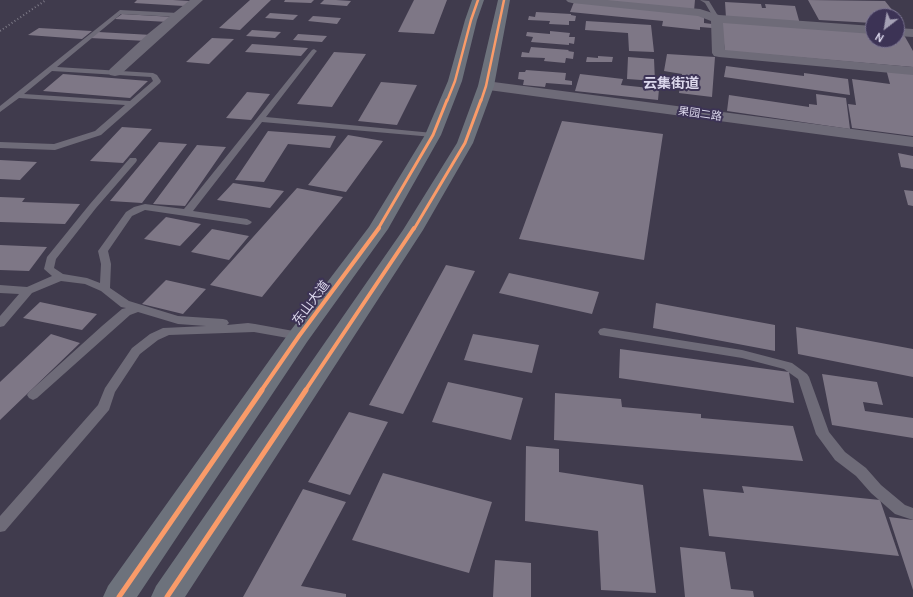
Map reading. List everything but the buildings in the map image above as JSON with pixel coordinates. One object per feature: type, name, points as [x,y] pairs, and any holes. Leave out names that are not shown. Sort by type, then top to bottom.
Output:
[{"type":"main road","name":"东山大道","points":[[119,597],[299,336],[378,229],[432,135],[455,81],[471,20],[478,0]]},
{"type":"main road","points":[[167,597],[413,230],[465,142],[486,86],[504,0]]},
{"type":"street","points":[[115,72],[178,15],[197,0]]},
{"type":"street","points":[[572,0],[700,13],[717,19],[865,29]]},
{"type":"street","points":[[717,19],[719,53],[913,71]]},
{"type":"street","name":"果园二路","points":[[486,86],[913,142]]},
{"type":"lane","points":[[703,0],[707,2],[717,19]]},
{"type":"lane","points":[[0,110],[120,12],[178,15]]},
{"type":"lane","points":[[186,213],[314,50]]},
{"type":"lane","points":[[0,145],[55,147],[72,143],[98,133],[157,81],[153,75],[50,69]]},
{"type":"lane","points":[[17,96],[132,103]]},
{"type":"lane","points":[[260,120],[432,135]]},
{"type":"lane","points":[[133,160],[93,206],[51,259],[49,269],[60,277],[87,282],[105,289],[125,304],[178,320],[233,324],[299,336]]},
{"type":"lane","points":[[105,289],[106,264],[103,251],[129,214],[137,209],[145,207],[247,222]]},
{"type":"lane","points":[[0,289],[28,290],[60,277]]},
{"type":"lane","points":[[0,323],[28,290]]},
{"type":"lane","points":[[33,395],[126,312],[138,308]]},
{"type":"lane","points":[[0,526],[104,407],[109,391],[124,368],[136,351],[148,341],[167,331],[255,328]]},
{"type":"lane","points":[[604,332],[742,354],[788,366],[804,377],[823,434],[840,456],[861,472],[876,489],[900,510],[913,514]]},
{"type":"railway","points":[[0,31],[46,0]]},
{"type":"cycle path","points":[[119,597],[299,336],[378,229],[433,135],[455,81],[471,20],[478,0]]},
{"type":"cycle path","points":[[167,597],[413,230],[465,143],[486,86],[504,0]]},
{"type":"district","name":"云集街道","points":[[671,84]]}]
